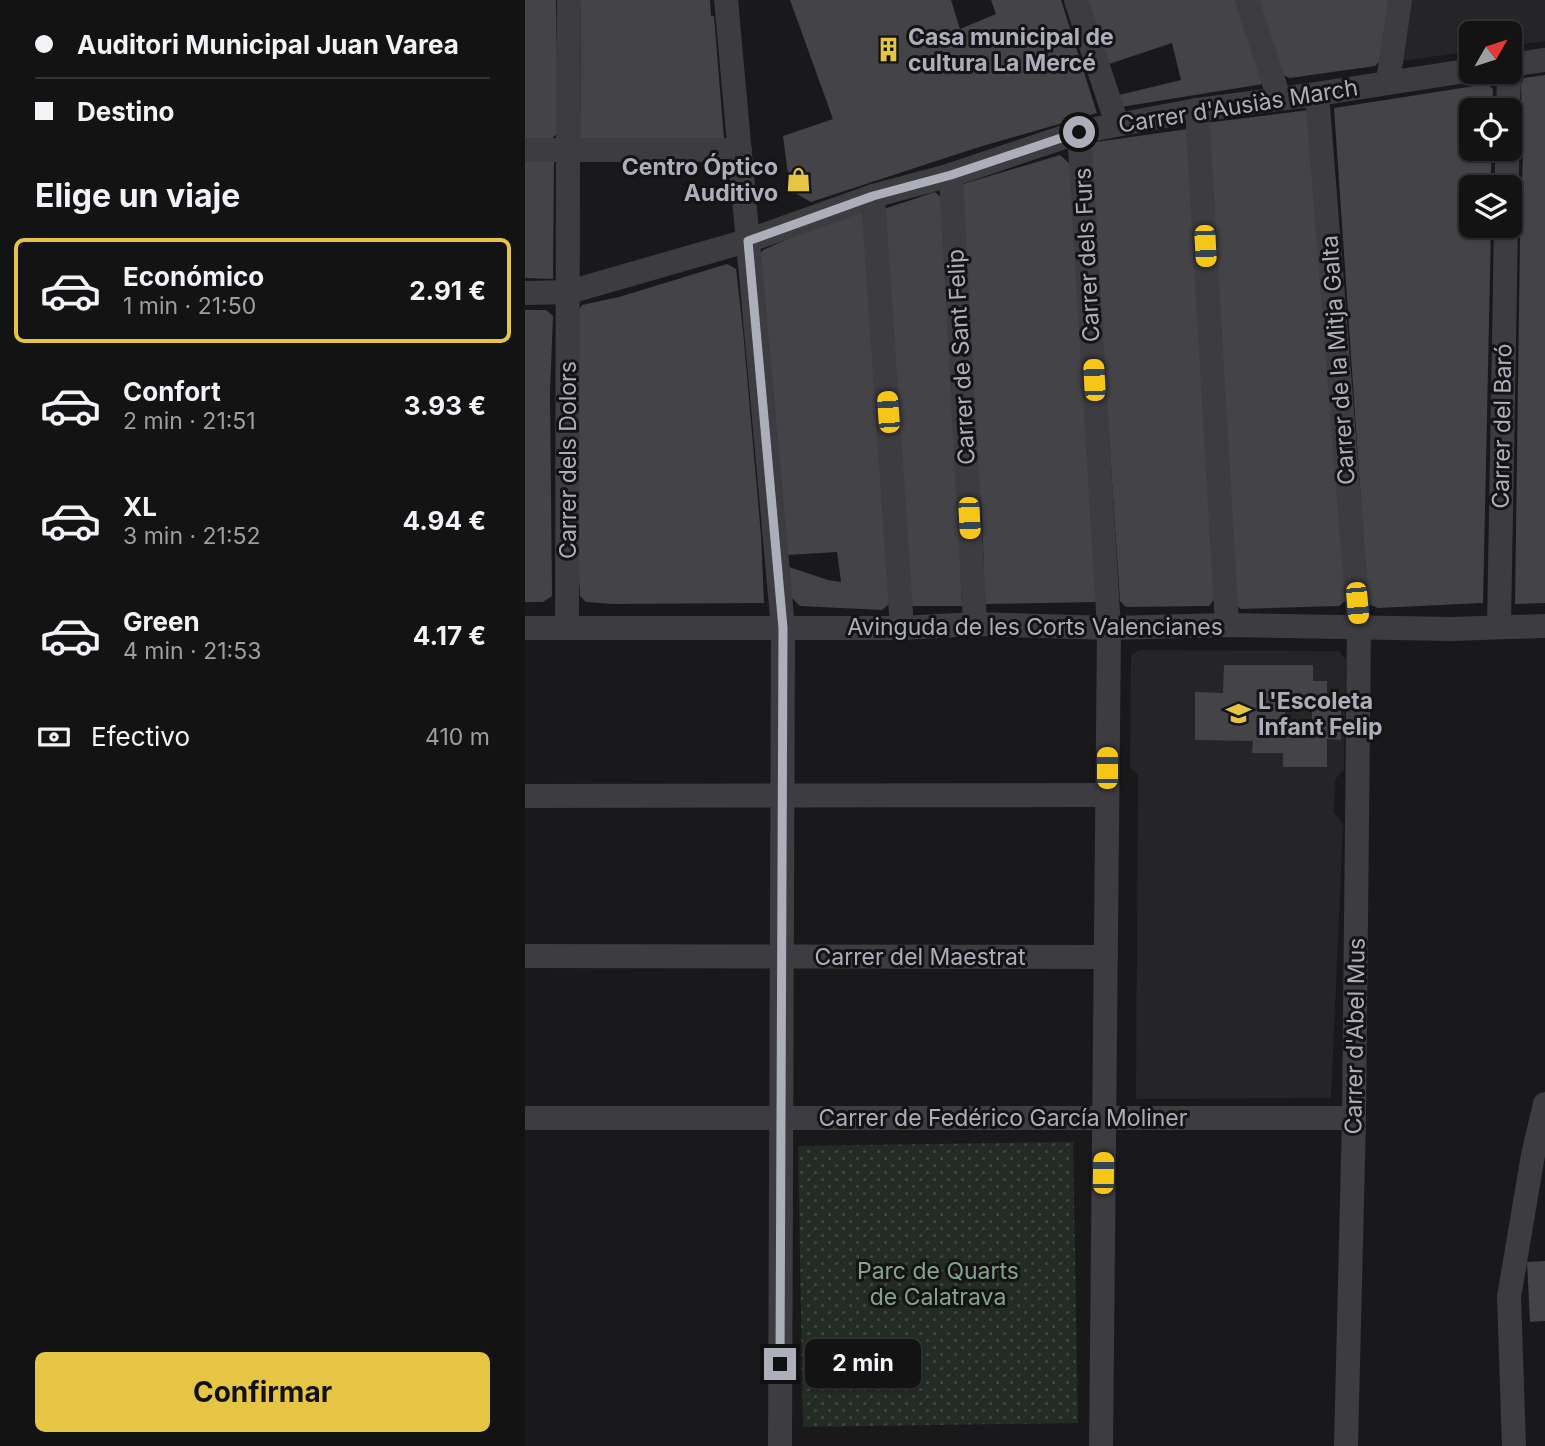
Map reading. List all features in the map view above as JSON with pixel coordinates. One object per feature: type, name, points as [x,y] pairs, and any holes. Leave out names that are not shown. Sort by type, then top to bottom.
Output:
[{"type":"street","name":"Carrer dels Dolors","points":[[567,628],[569,0]]},
{"type":"street","points":[[726,0],[783,628],[779,1446]]},
{"type":"street","points":[[1076,0],[1117,124]]},
{"type":"street","points":[[1247,0],[1279,98]]},
{"type":"street","points":[[1388,82],[1400,0]]},
{"type":"street","points":[[1523,63],[1545,60]]},
{"type":"street","name":"Carrer d'Ausiàs March","points":[[525,293],[569,292],[748,241],[873,196],[951,175],[1079,132],[1197,110],[1459,72]]},
{"type":"street","name":"Carrer de la Mitja Galta","points":[[1317,94],[1359,626]]},
{"type":"street","points":[[1197,110],[1227,625]]},
{"type":"street","name":"Carrer dels Furs","points":[[1079,132],[1109,628],[1101,1446]]},
{"type":"street","points":[[525,150],[740,150]]},
{"type":"street","name":"Carrer de Sant Felip","points":[[951,175],[975,624]]},
{"type":"street","points":[[873,196],[902,628]]},
{"type":"street","name":"Carrer del Baró","points":[[1499,626],[1506,238]]},
{"type":"street","name":"Avinguda de les Corts Valencianes","points":[[525,628],[902,628],[975,624],[1109,628],[1227,625],[1451,629],[1545,625]]},
{"type":"street","name":"Carrer d'Abel Mus","points":[[1346,1446],[1354,1118],[1359,626]]},
{"type":"street","points":[[525,796],[1107,795]]},
{"type":"street","name":"Carrer del Maestrat","points":[[525,956],[1106,957]]},
{"type":"street","points":[[1514,1446],[1509,1297],[1533,1155],[1545,1104]]},
{"type":"street","name":"Carrer de Fedérico García Moliner","points":[[525,1118],[1354,1118]]},
{"type":"shaded area","points":[[1412,0],[1545,0],[1545,41],[1523,44],[1523,21],[1459,21],[1459,53],[1402,61]]},
{"type":"shaded area","points":[[1139,650],[1339,651],[1346,660],[1344,770],[1335,779],[1334,813],[1343,824],[1331,1098],[1136,1099],[1138,775],[1130,768],[1131,655]]},
{"type":"green space","name":"Parc de Quarts de Calatrava","points":[[1073,1142],[1078,1423],[803,1427],[798,1146]]},
{"type":"building","points":[[525,0],[556,0],[558,133],[548,142],[525,142]]},
{"type":"building","points":[[581,0],[710,0],[711,16],[714,16],[724,139],[580,140]]},
{"type":"building","points":[[790,0],[951,0],[960,29],[996,14],[991,0],[1061,0],[1097,113],[976,148],[811,202],[790,190],[783,136],[833,119]]},
{"type":"building","points":[[1088,0],[1238,0],[1263,84],[1121,107],[1119,95],[1181,80],[1172,43],[1109,64]]},
{"type":"building","points":[[1254,0],[1392,0],[1383,58],[1375,66],[1290,78],[1277,73]]},
{"type":"building","points":[[1545,75],[1545,603],[1515,604],[1523,154],[1521,84],[1524,78]]},
{"type":"building","points":[[1487,84],[1493,89],[1493,98],[1459,98],[1459,161],[1491,161],[1491,175],[1459,175],[1459,238],[1491,238],[1483,603],[1378,608],[1368,604],[1334,108]]},
{"type":"building","points":[[1309,110],[1348,599],[1339,606],[1240,609],[1235,602],[1205,123]]},
{"type":"building","points":[[1188,129],[1217,596],[1209,606],[1126,607],[1120,601],[1090,150],[1096,142]]},
{"type":"building","points":[[1060,155],[1070,164],[1096,602],[985,604],[982,516],[973,416],[963,184]]},
{"type":"building","points":[[525,161],[554,161],[553,279],[525,278]]},
{"type":"building","points":[[935,192],[945,201],[962,606],[910,606],[884,209]]},
{"type":"building","points":[[860,212],[863,214],[889,604],[882,610],[800,606],[791,597],[789,567],[841,582],[837,552],[788,555],[759,256],[763,250],[799,234]]},
{"type":"building","points":[[727,264],[736,269],[743,330],[761,535],[764,603],[586,602],[580,596],[579,579],[579,310],[582,305],[619,297]]},
{"type":"building","points":[[525,310],[546,310],[553,316],[550,393],[552,596],[543,602],[525,602]]},
{"type":"building","points":[[1224,665],[1313,665],[1313,681],[1327,681],[1327,708],[1341,708],[1341,740],[1327,739],[1327,767],[1283,767],[1283,753],[1252,753],[1253,741],[1195,740],[1195,692],[1223,693]],"holes":[[[1285,708],[1312,708],[1312,735],[1286,736]]]},
{"type":"building","points":[[1545,1261],[1545,1321],[1530,1322],[1527,1262]]},
{"type":"place","name":"Casa municipal de cultura La Mercé","points":[[888,50]]},
{"type":"place","name":"Centro Óptico Auditivo","points":[[798,180]]},
{"type":"place","name":"L'Escoleta Infant Felip","points":[[1238,714]]},
{"type":"route","points":[[780,1364],[783,628],[748,241],[873,196],[951,175],[1079,132]]}]
